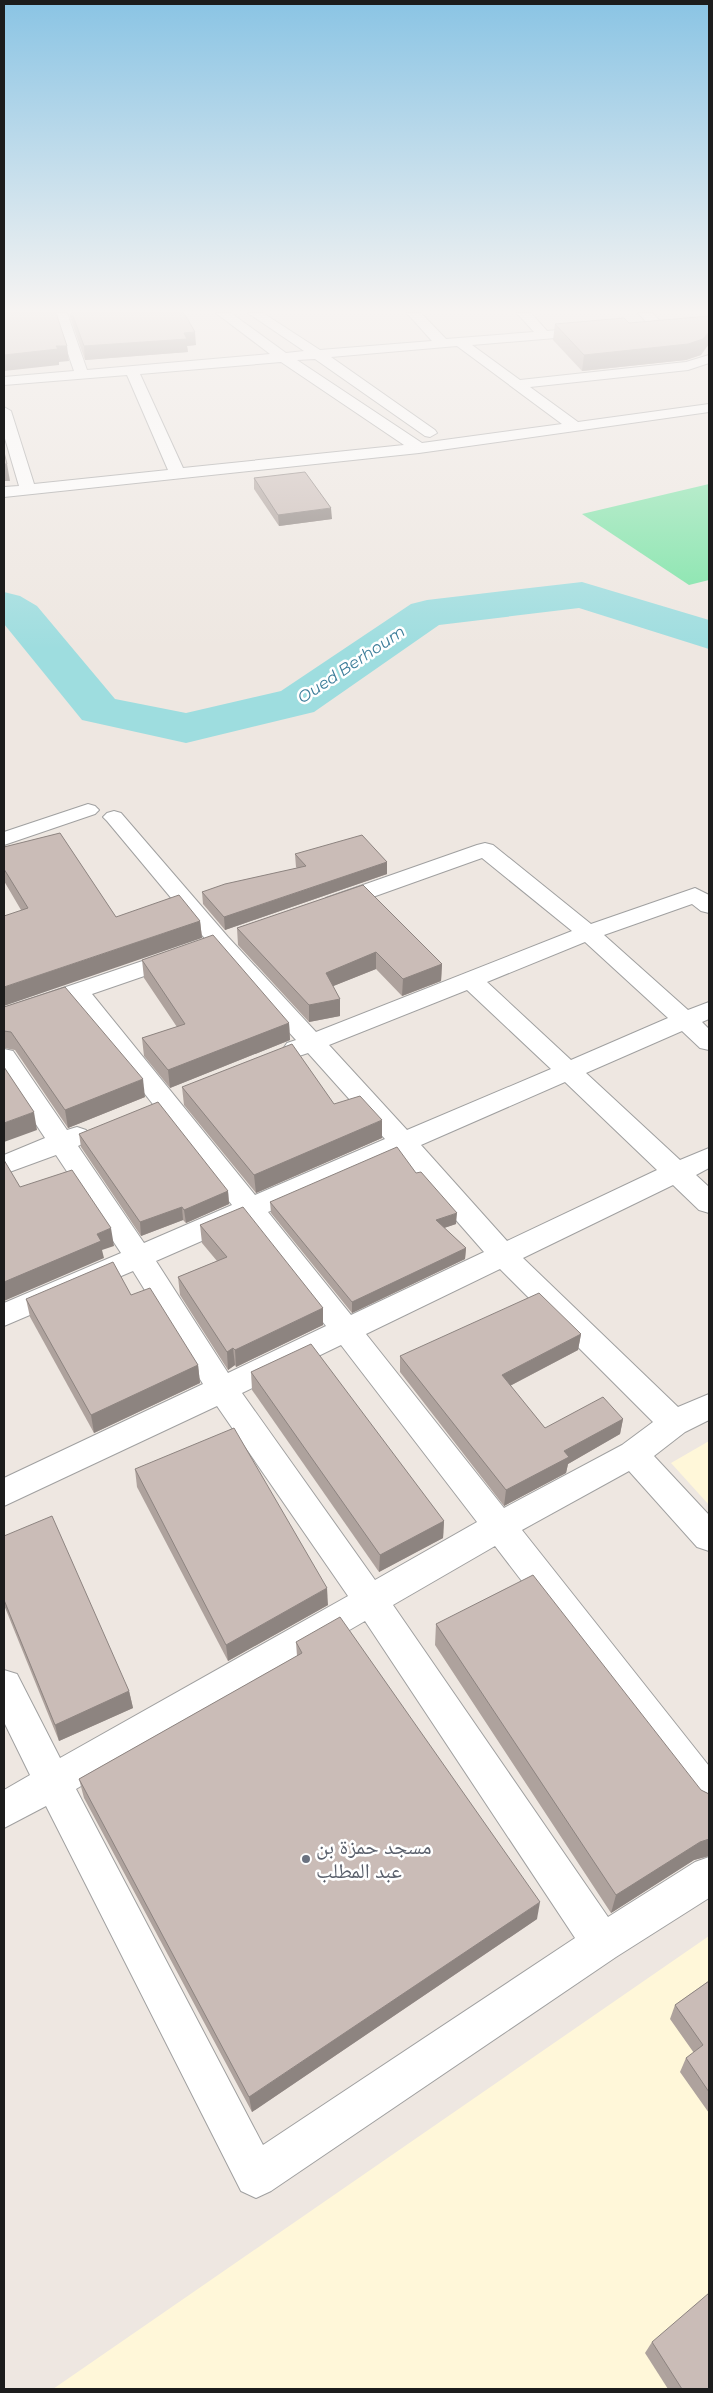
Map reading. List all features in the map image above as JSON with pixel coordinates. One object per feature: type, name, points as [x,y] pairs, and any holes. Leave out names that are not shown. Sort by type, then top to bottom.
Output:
[{"type":"street","points":[[8,425],[28,490]]},
{"type":"street","points":[[156,425],[178,474]]},
{"type":"street","points":[[384,425],[419,448]]},
{"type":"street","points":[[418,425],[446,444]]},
{"type":"street","points":[[4,492],[419,448],[585,425]]},
{"type":"street","points":[[4,839],[88,810]]},
{"type":"street","points":[[114,817],[229,939],[312,1043],[504,1255],[674,1423]]},
{"type":"street","points":[[311,911],[484,850],[588,933],[709,1042]]},
{"type":"street","points":[[275,1058],[588,933],[695,895],[709,906]]},
{"type":"street","points":[[4,1016],[229,939]]},
{"type":"street","points":[[471,980],[709,1203]]},
{"type":"street","points":[[77,991],[161,1102],[346,1330],[709,1795]]},
{"type":"street","points":[[4,1315],[709,1010]]},
{"type":"street","points":[[4,1057],[139,1257],[222,1390],[370,1600],[602,1943]]},
{"type":"street","points":[[4,1165],[96,1129]]},
{"type":"street","points":[[4,1493],[709,1157]]},
{"type":"street","points":[[4,1810],[498,1527],[633,1454],[674,1423],[709,1406]]},
{"type":"street","points":[[633,1454],[709,1537]]},
{"type":"street","points":[[4,1686],[256,2176],[602,1943],[709,1876]]},
{"type":"shaded area","points":[[709,1441],[709,1505],[671,1463]]},
{"type":"shaded area","points":[[709,1936],[709,2389],[53,2389]]},
{"type":"green space","points":[[709,484],[709,580],[689,585],[582,514]]},
{"type":"building","points":[[4,452],[7,464],[4,464]]},
{"type":"building","points":[[305,472],[331,508],[278,515],[254,478]]},
{"type":"building","points":[[60,833],[116,917],[179,895],[200,921],[4,987],[4,916],[28,908],[4,869],[4,847]]},
{"type":"building","points":[[362,835],[387,862],[224,917],[202,892],[225,884],[306,866],[295,854]]},
{"type":"building","points":[[363,885],[442,964],[403,979],[376,952],[326,973],[340,999],[309,1005],[237,928]]},
{"type":"building","points":[[213,935],[289,1023],[168,1070],[142,1038],[185,1024],[142,960]]},
{"type":"building","points":[[65,987],[143,1079],[65,1110],[11,1032],[4,1031],[4,1007]]},
{"type":"building","points":[[292,1044],[334,1104],[360,1096],[382,1120],[254,1175],[182,1087]]},
{"type":"building","points":[[4,1067],[34,1112],[4,1123]]},
{"type":"building","points":[[158,1102],[228,1191],[184,1210],[182,1207],[140,1222],[79,1134]]},
{"type":"building","points":[[397,1147],[416,1173],[421,1172],[457,1213],[436,1220],[466,1248],[352,1302],[270,1202]]},
{"type":"building","points":[[4,1160],[20,1187],[72,1170],[111,1228],[97,1234],[101,1241],[4,1282]]},
{"type":"building","points":[[243,1207],[323,1308],[235,1350],[233,1348],[227,1352],[178,1277],[227,1257],[200,1225]]},
{"type":"building","points":[[113,1262],[131,1295],[150,1288],[198,1365],[91,1415],[26,1299]]},
{"type":"building","points":[[539,1293],[581,1334],[502,1375],[545,1428],[603,1397],[623,1419],[564,1451],[569,1457],[506,1490],[400,1356]]},
{"type":"building","points":[[311,1344],[444,1521],[380,1555],[251,1372]]},
{"type":"building","points":[[234,1428],[327,1588],[226,1645],[135,1469]]},
{"type":"building","points":[[52,1516],[129,1691],[55,1725],[4,1600],[4,1536]]},
{"type":"building","points":[[533,1575],[701,1790],[709,1794],[709,1839],[700,1842],[616,1895],[436,1624]]},
{"type":"building","name":"مسجد حمزة بن عبد المطلب","points":[[340,1617],[540,1902],[249,2097],[79,1779],[302,1653],[296,1642]]},
{"type":"building","points":[[709,1981],[709,2092],[686,2058],[703,2045],[675,2005]]},
{"type":"building","points":[[709,2293],[709,2389],[682,2389],[652,2342]]},
{"type":"waterway","name":"Oued Berhoum","points":[[4,605],[21,615],[99,710],[186,728],[297,702],[427,613],[582,595],[709,635]]},
{"type":"place","name":"مسجد حمزة بن عبد المطلب","points":[[306,1859]]}]
